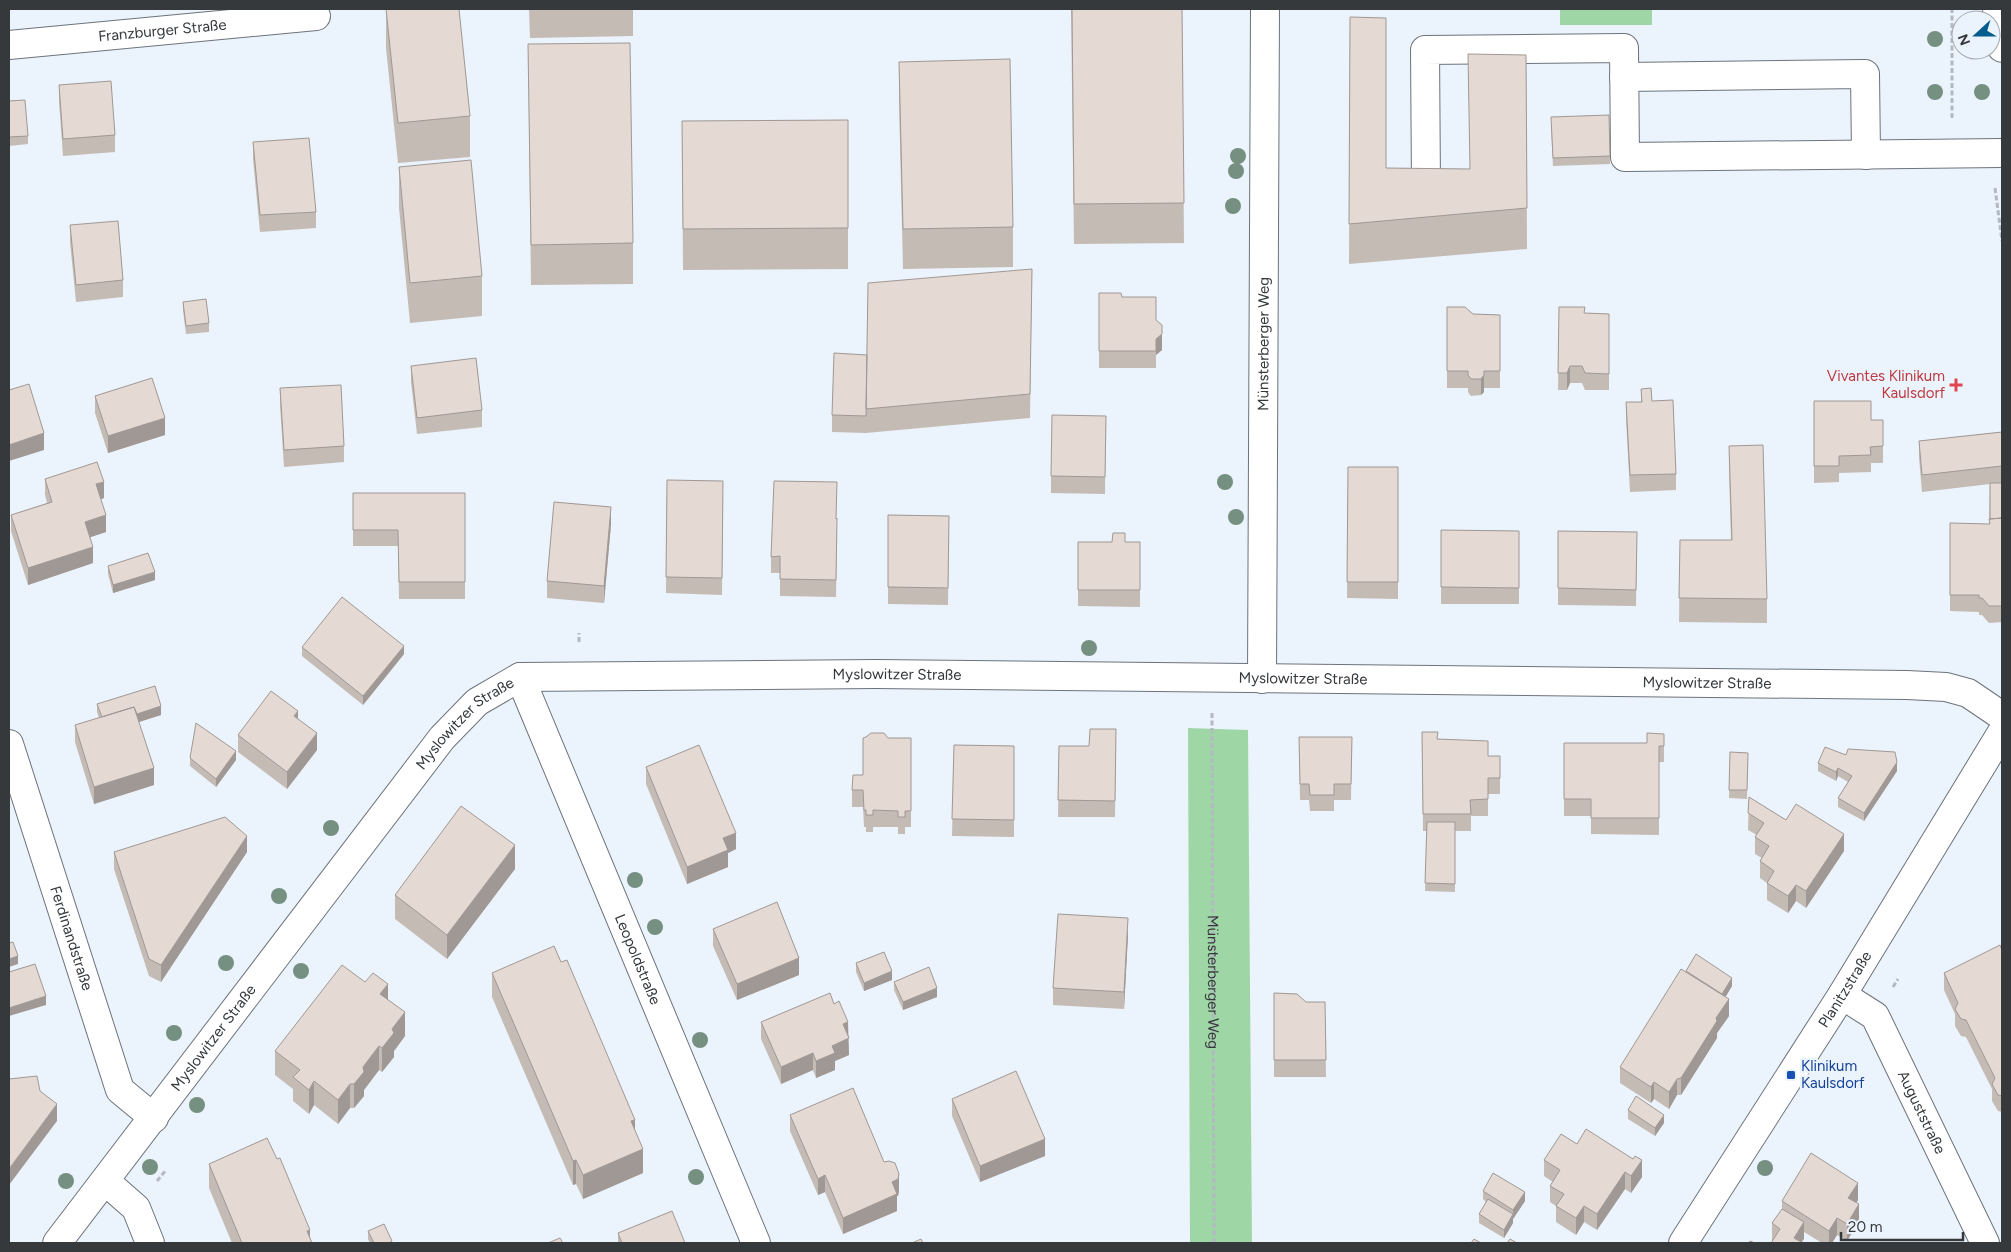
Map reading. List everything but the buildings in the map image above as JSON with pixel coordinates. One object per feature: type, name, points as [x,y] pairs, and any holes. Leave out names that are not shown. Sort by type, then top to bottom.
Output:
[{"type":"street","name":"Münsterberger Weg","points":[[1262,679],[1265,9]]},
{"type":"street","points":[[1999,9],[2002,48]]},
{"type":"street","name":"Franzburger Straße","points":[[9,45],[316,16]]},
{"type":"street","points":[[1426,187],[1424,50],[1624,48],[1625,157],[1997,153]]},
{"type":"street","points":[[1624,77],[1864,74],[1866,154]]},
{"type":"street","name":"Myslowitzer Straße","points":[[57,1243],[442,738],[477,702],[520,676],[876,674],[1946,686],[1968,693],[2002,716]]},
{"type":"street","name":"Leopoldstraße","points":[[520,676],[756,1243]]},
{"type":"street","name":"Planitzstraße","points":[[1683,1243],[1842,995],[2002,732]]},
{"type":"street","name":"Ferdinandstraße","points":[[9,744],[120,1090],[154,1118]]},
{"type":"street","name":"Auguststraße","points":[[1842,995],[1875,1016],[1985,1243]]},
{"type":"street","points":[[105,1181],[136,1208],[150,1243]]},
{"type":"path","points":[[1952,60],[1952,153]]},
{"type":"path","points":[[1997,153],[2002,241]]},
{"type":"path","name":"Münsterberger Weg","points":[[1212,719],[1214,1243]]},
{"type":"green space","points":[[1560,9],[1652,9],[1652,25],[1560,25]]},
{"type":"green space","points":[[1188,728],[1248,730],[1252,1243],[1190,1243]]},
{"type":"place","name":"Vivantes Klinikum Kaulsdorf","points":[[1956,385]]},
{"type":"place","name":"Klinikum Kaulsdorf","points":[[1791,1075]]}]
